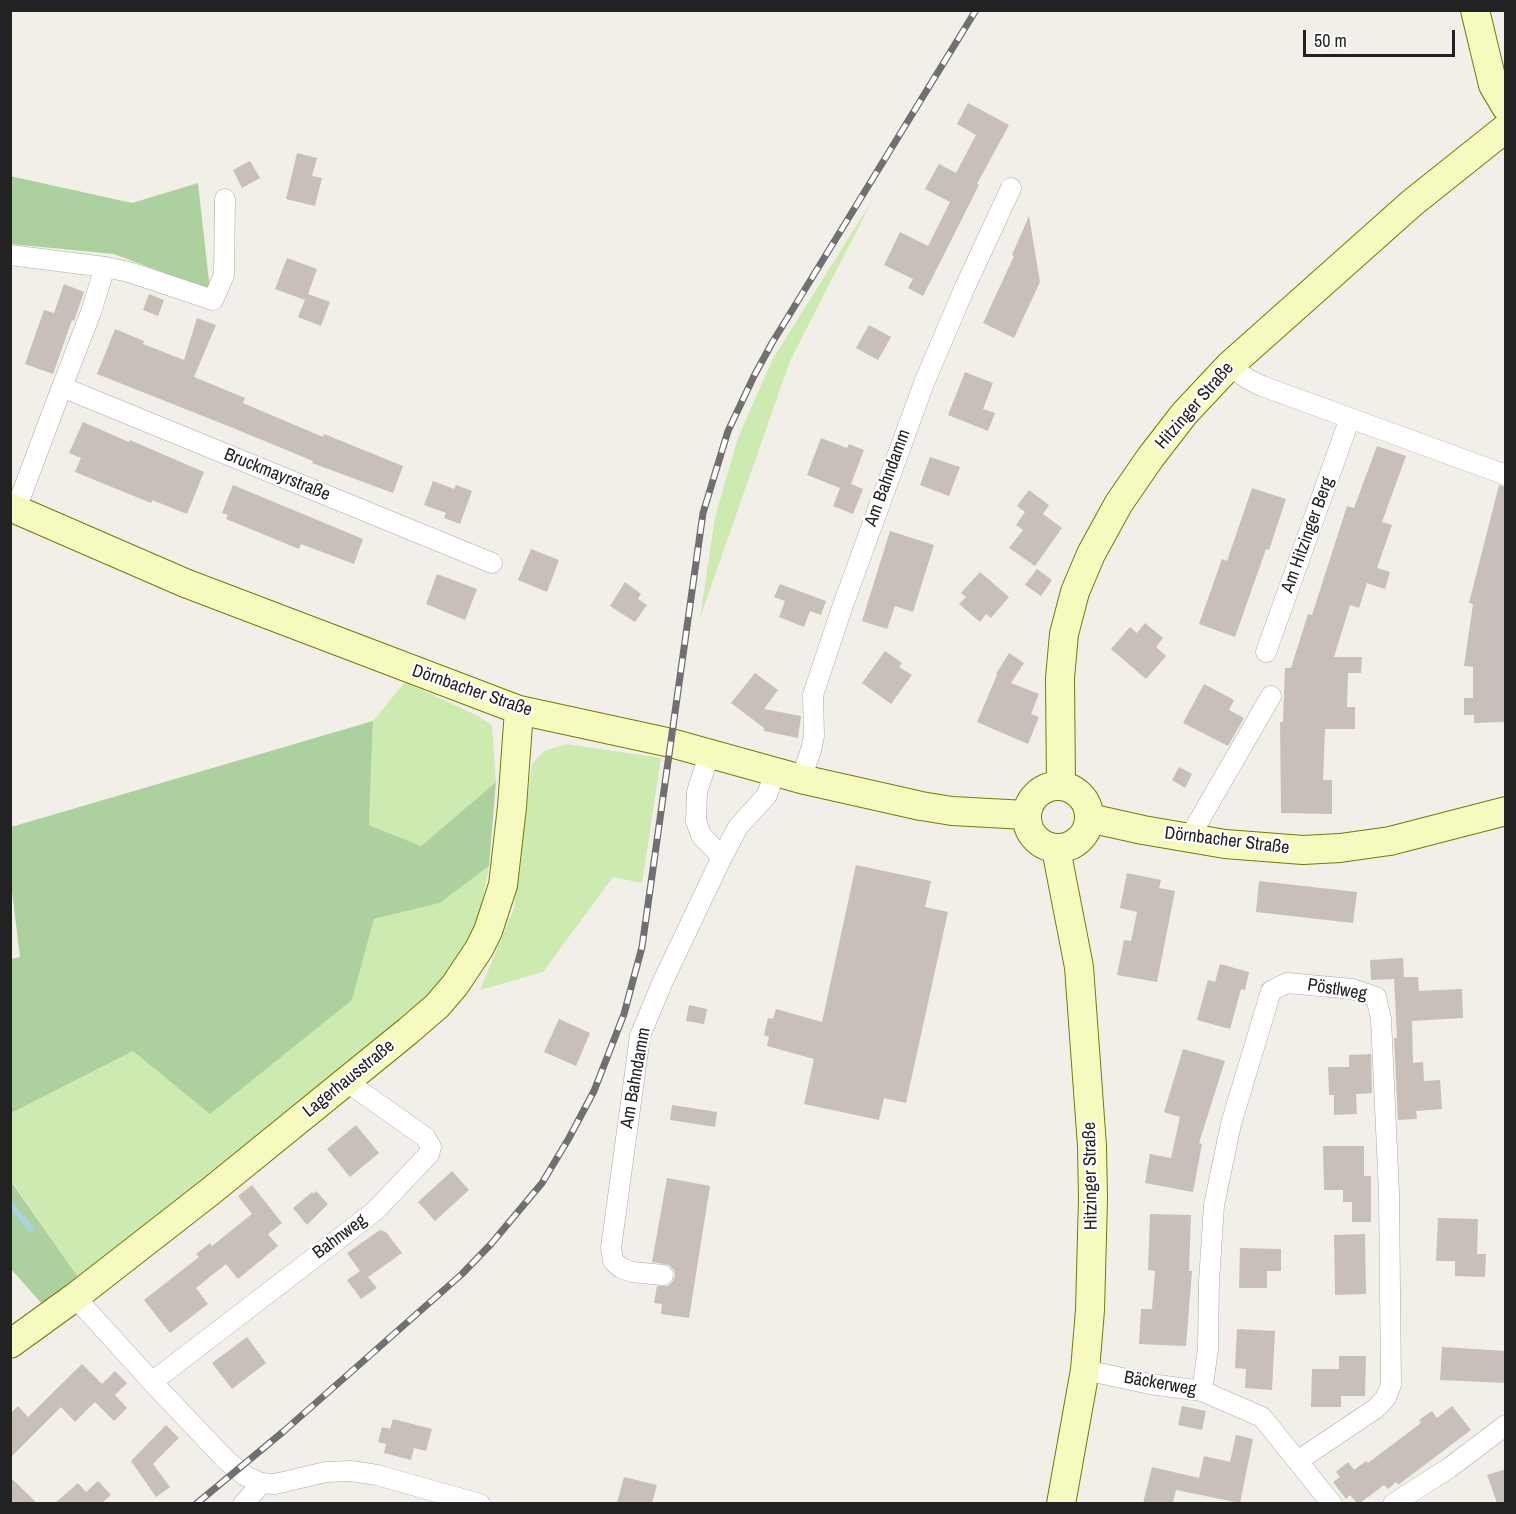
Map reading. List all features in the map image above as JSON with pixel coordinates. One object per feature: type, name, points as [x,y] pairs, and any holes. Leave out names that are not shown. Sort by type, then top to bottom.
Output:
[{"type":"street","points":[[1475,10],[1493,85],[1506,107]]},
{"type":"street","name":"Hitzinger Straße","points":[[1061,786],[1060,678],[1064,634],[1075,592],[1091,554],[1119,503],[1184,414],[1229,366],[1412,203],[1506,128]]},
{"type":"street","name":"Am Bahndamm","points":[[663,1275],[632,1272],[621,1268],[614,1261],[611,1248],[638,1048],[643,1027],[658,991],[738,827],[811,750],[814,736],[813,694],[858,562],[924,383],[1011,188]]},
{"type":"street","points":[[10,255],[129,272],[213,300],[224,275],[225,199]]},
{"type":"street","points":[[13,508],[91,312],[105,267]]},
{"type":"street","points":[[1229,366],[1262,386],[1506,475]]},
{"type":"street","name":"Bruckmayrstraße","points":[[62,387],[492,562]]},
{"type":"street","name":"Am Hitzinger Berg","points":[[1266,652],[1350,418]]},
{"type":"street","name":"Dörnbacher Straße","points":[[13,508],[174,579],[519,710],[710,752],[788,776],[932,808],[1026,815]]},
{"type":"street","points":[[1189,838],[1270,696]]},
{"type":"street","name":"Lagerhausstraße","points":[[10,1344],[186,1211],[349,1079],[436,1006],[470,966],[488,931],[503,885],[519,710]]},
{"type":"street","points":[[710,752],[697,792],[696,821],[701,835],[722,857]]},
{"type":"street","points":[[1061,786],[1070,788],[1084,800],[1089,818],[1088,828],[1083,836],[1066,848],[1056,849],[1042,845],[1031,835],[1026,815],[1035,795],[1047,787],[1061,786]]},
{"type":"street","name":"Dörnbacher Straße","points":[[1089,818],[1189,838],[1265,849],[1340,848],[1390,841],[1506,811]]},
{"type":"street","name":"Hitzinger Straße","points":[[1056,849],[1079,967],[1092,1146],[1093,1199],[1090,1310],[1085,1370],[1061,1503]]},
{"type":"street","name":"Pöstlweg","points":[[1202,1391],[1208,1349],[1214,1205],[1231,1124],[1271,991],[1287,982],[1352,989],[1376,997],[1381,1020],[1389,1193],[1391,1385],[1385,1399],[1375,1409],[1299,1460]]},
{"type":"street","name":"Bahnweg","points":[[152,1382],[375,1211],[429,1154],[431,1147],[425,1137],[357,1089],[349,1079]]},
{"type":"street","points":[[75,1297],[226,1460],[244,1475],[260,1483],[275,1484],[326,1472],[351,1471],[377,1475],[469,1502]]},
{"type":"street","name":"Bäckerweg","points":[[1085,1370],[1150,1384],[1202,1391],[1262,1417],[1332,1503]]},
{"type":"street","points":[[1393,1503],[1449,1468],[1506,1425]]},
{"type":"street","points":[[243,1503],[260,1483]]},
{"type":"green space","points":[[10,176],[132,203],[198,183],[210,290],[114,254],[11,244]]},
{"type":"green space","points":[[873,199],[790,361],[700,618],[715,517],[738,438],[772,360]]},
{"type":"green space","points":[[405,682],[476,715],[492,725],[496,782],[421,846],[369,825],[373,721]]},
{"type":"green space","points":[[373,721],[369,825],[421,846],[496,782],[489,866],[440,903],[374,919],[352,1000],[210,1114],[133,1051],[11,1113],[11,959],[20,957],[11,883],[11,827]]},
{"type":"green space","points":[[566,744],[661,758],[642,883],[613,877],[543,972],[480,990],[514,908],[532,764],[544,751]]},
{"type":"green space","points":[[489,866],[477,930],[449,977],[404,1021],[179,1203],[78,1277],[11,1180],[10,1113],[133,1051],[352,1000],[374,919],[440,903]]},
{"type":"green space","points":[[10,1180],[78,1277],[43,1305],[11,1269]]},
{"type":"building","points":[[968,103],[1009,125],[977,184],[979,185],[923,296],[908,288],[913,279],[884,265],[900,232],[928,246],[950,202],[925,189],[939,164],[956,173],[976,135],[957,124]]},
{"type":"building","points":[[297,153],[317,158],[312,176],[322,178],[315,206],[286,199]]},
{"type":"building","points":[[250,161],[260,178],[242,188],[233,170]]},
{"type":"building","points":[[1029,216],[1040,282],[1014,338],[983,323],[1014,256],[1012,255]]},
{"type":"building","points":[[287,258],[317,269],[308,294],[330,302],[321,326],[298,317],[305,300],[275,289]]},
{"type":"building","points":[[64,284],[84,292],[53,374],[25,364],[44,310],[54,313]]},
{"type":"building","points":[[149,294],[164,300],[158,316],[143,310]]},
{"type":"building","points":[[197,318],[216,325],[194,377],[245,398],[243,403],[323,437],[324,434],[403,466],[393,493],[312,463],[313,461],[97,374],[115,329],[144,341],[143,344],[184,360]]},
{"type":"building","points":[[869,325],[891,337],[878,360],[856,348]]},
{"type":"building","points":[[965,372],[993,383],[983,409],[995,413],[988,431],[948,415]]},
{"type":"building","points":[[83,422],[204,472],[187,514],[152,500],[151,503],[75,472],[81,458],[69,453]]},
{"type":"building","points":[[821,438],[847,448],[849,444],[864,450],[851,484],[863,489],[853,514],[833,506],[840,488],[807,475]]},
{"type":"building","points":[[1377,446],[1406,456],[1382,522],[1392,525],[1377,568],[1390,572],[1385,589],[1367,583],[1359,608],[1350,605],[1334,657],[1362,657],[1361,673],[1348,673],[1347,707],[1355,707],[1355,729],[1325,729],[1323,780],[1332,780],[1332,814],[1281,813],[1280,722],[1283,722],[1285,668],[1291,668],[1308,614],[1312,615],[1347,506],[1354,508]]},
{"type":"building","points":[[930,457],[960,467],[949,496],[920,485]]},
{"type":"building","points":[[433,481],[454,489],[456,485],[472,491],[460,524],[444,518],[446,513],[424,505]]},
{"type":"building","points":[[233,485],[363,539],[354,564],[301,544],[299,549],[226,519],[228,515],[222,513]]},
{"type":"building","points":[[1499,485],[1506,487],[1506,722],[1474,723],[1474,715],[1464,715],[1464,698],[1473,698],[1473,667],[1464,666],[1473,604],[1469,603]]},
{"type":"building","points":[[1252,488],[1286,499],[1235,637],[1199,624],[1222,559],[1227,561]]},
{"type":"building","points":[[1029,490],[1049,505],[1043,514],[1062,528],[1035,566],[1009,548],[1023,530],[1016,525],[1025,512],[1017,506]]},
{"type":"building","points":[[890,531],[934,545],[913,612],[895,606],[887,629],[862,621]]},
{"type":"building","points":[[531,549],[559,560],[547,592],[518,580]]},
{"type":"building","points":[[1037,569],[1052,580],[1041,596],[1025,585]]},
{"type":"building","points":[[980,572],[1009,597],[991,618],[986,614],[980,622],[959,604],[966,597],[961,593]]},
{"type":"building","points":[[437,574],[477,589],[465,620],[426,604]]},
{"type":"building","points":[[625,582],[641,594],[638,599],[647,605],[635,622],[610,606]]},
{"type":"building","points":[[780,584],[826,601],[821,615],[810,611],[804,627],[779,617],[785,601],[774,597]]},
{"type":"building","points":[[1145,623],[1163,638],[1156,647],[1166,656],[1146,679],[1111,649],[1130,627],[1137,633]]},
{"type":"building","points":[[885,651],[902,663],[899,667],[912,675],[891,704],[862,683]]},
{"type":"building","points":[[1009,653],[1024,663],[1011,683],[1039,694],[1031,714],[1039,717],[1028,744],[977,722],[996,674]]},
{"type":"building","points":[[755,673],[778,690],[764,709],[801,716],[798,738],[764,731],[764,728],[731,703]]},
{"type":"building","points":[[1204,684],[1234,700],[1229,710],[1244,718],[1228,746],[1183,723]]},
{"type":"building","points":[[1179,767],[1192,774],[1185,788],[1172,780]]},
{"type":"building","points":[[856,865],[931,881],[925,907],[948,912],[906,1103],[884,1098],[879,1120],[804,1104],[814,1059],[767,1046],[769,1037],[764,1035],[768,1018],[773,1019],[776,1009],[822,1022]]},
{"type":"building","points":[[1127,873],[1161,880],[1159,888],[1175,891],[1157,982],[1117,975],[1124,940],[1131,941],[1137,912],[1120,908]]},
{"type":"building","points":[[1259,881],[1357,892],[1353,923],[1256,912]]},
{"type":"building","points":[[1403,958],[1404,977],[1418,977],[1419,991],[1462,989],[1463,1018],[1412,1021],[1413,1063],[1423,1062],[1424,1081],[1440,1080],[1442,1109],[1416,1111],[1417,1119],[1398,1120],[1394,979],[1371,980],[1370,960]]},
{"type":"building","points":[[1220,964],[1249,972],[1245,990],[1241,989],[1230,1029],[1197,1020],[1208,980],[1215,982]]},
{"type":"building","points":[[689,1005],[707,1009],[704,1024],[686,1021]]},
{"type":"building","points":[[559,1019],[590,1033],[576,1066],[544,1052]]},
{"type":"building","points":[[1183,1049],[1225,1061],[1199,1143],[1202,1144],[1193,1192],[1145,1183],[1150,1154],[1171,1158],[1180,1117],[1164,1112]]},
{"type":"building","points":[[1371,1054],[1372,1093],[1356,1094],[1357,1114],[1334,1115],[1334,1095],[1329,1095],[1328,1067],[1349,1067],[1349,1055]]},
{"type":"building","points":[[672,1105],[717,1112],[715,1127],[670,1120]]},
{"type":"building","points":[[356,1125],[379,1153],[350,1177],[327,1149]]},
{"type":"building","points":[[1323,1146],[1364,1146],[1364,1176],[1371,1176],[1371,1222],[1352,1222],[1352,1202],[1343,1202],[1343,1190],[1324,1190]]},
{"type":"building","points":[[452,1171],[469,1190],[435,1221],[418,1202]]},
{"type":"building","points":[[667,1178],[710,1186],[689,1318],[661,1314],[662,1304],[654,1303],[657,1286],[668,1286],[675,1276],[674,1270],[669,1265],[652,1262]]},
{"type":"building","points":[[252,1185],[282,1223],[268,1234],[278,1246],[238,1279],[226,1264],[196,1288],[208,1304],[170,1333],[144,1300],[199,1257],[196,1254],[210,1243],[212,1246],[252,1214],[238,1196]]},
{"type":"building","points":[[316,1191],[328,1204],[307,1225],[293,1208]]},
{"type":"building","points":[[1150,1214],[1191,1215],[1189,1271],[1192,1271],[1186,1346],[1139,1344],[1141,1309],[1152,1309],[1155,1271],[1148,1270]]},
{"type":"building","points":[[1438,1218],[1478,1219],[1477,1254],[1486,1254],[1485,1277],[1455,1276],[1455,1261],[1436,1261]]},
{"type":"building","points":[[380,1230],[386,1232],[402,1253],[368,1277],[377,1288],[361,1299],[347,1280],[360,1271],[347,1253]]},
{"type":"building","points":[[1365,1234],[1366,1294],[1335,1295],[1334,1235]]},
{"type":"building","points":[[1240,1248],[1281,1249],[1281,1271],[1267,1271],[1267,1288],[1239,1288]]},
{"type":"building","points":[[1237,1329],[1275,1331],[1272,1390],[1245,1388],[1246,1369],[1235,1368]]},
{"type":"building","points":[[247,1337],[266,1363],[232,1389],[212,1363]]},
{"type":"building","points":[[1442,1347],[1506,1351],[1506,1383],[1440,1380]]},
{"type":"building","points":[[1339,1356],[1366,1356],[1365,1396],[1341,1396],[1341,1407],[1311,1407],[1312,1369],[1339,1369]]},
{"type":"building","points":[[82,1364],[102,1384],[115,1371],[127,1383],[115,1395],[127,1408],[114,1421],[95,1402],[75,1422],[61,1407],[10,1458],[10,1414],[18,1406],[28,1417]]},
{"type":"building","points":[[1182,1406],[1206,1411],[1202,1430],[1178,1425]]},
{"type":"building","points":[[1452,1406],[1471,1430],[1398,1485],[1396,1482],[1388,1489],[1384,1485],[1357,1503],[1350,1495],[1346,1499],[1333,1482],[1340,1477],[1336,1472],[1348,1462],[1354,1470],[1366,1461],[1368,1463],[1421,1423],[1419,1420],[1432,1411],[1437,1418]]},
{"type":"building","points":[[393,1419],[432,1429],[426,1451],[414,1448],[411,1460],[384,1453],[386,1444],[378,1442],[382,1427],[390,1429]]},
{"type":"building","points":[[166,1425],[179,1438],[153,1464],[170,1487],[156,1497],[131,1461]]},
{"type":"building","points":[[1236,1435],[1253,1439],[1240,1503],[1176,1490],[1173,1503],[1143,1503],[1152,1467],[1199,1478],[1204,1456],[1230,1462]]},
{"type":"building","points":[[1506,1469],[1506,1503],[1497,1503],[1487,1475]]},
{"type":"building","points":[[10,1477],[37,1503],[10,1503]]},
{"type":"building","points":[[624,1477],[657,1485],[652,1503],[617,1503]]},
{"type":"building","points":[[98,1481],[111,1495],[102,1503],[55,1503],[78,1483],[86,1492]]},
{"type":"waterway","points":[[10,1204],[31,1229]]},
{"type":"railway","points":[[196,1504],[284,1431],[462,1274],[491,1244],[542,1183],[594,1091],[624,1014],[642,947],[703,513],[728,431],[772,343],[976,10]]}]
